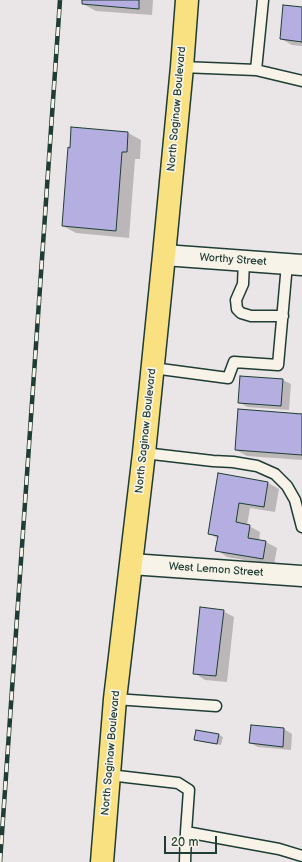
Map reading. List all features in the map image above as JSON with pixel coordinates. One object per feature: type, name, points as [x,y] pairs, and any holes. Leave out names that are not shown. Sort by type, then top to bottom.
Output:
[{"type":"main road","name":"North Saginaw Boulevard","points":[[102,862],[115,699],[153,368],[182,67],[186,0]]},
{"type":"street","name":"Worthy Street","points":[[164,255],[295,264]]},
{"type":"street","name":"West Lemon Street","points":[[131,564],[301,572]]},
{"type":"lane","points":[[256,70],[263,0]]},
{"type":"lane","points":[[182,67],[256,70],[302,81]]},
{"type":"lane","points":[[244,261],[243,284],[236,300],[237,310],[251,316],[282,316]]},
{"type":"lane","points":[[153,368],[228,378],[234,362],[278,365],[282,316],[295,264]]},
{"type":"lane","points":[[144,453],[234,462],[257,466],[269,471],[275,474],[287,486],[295,500],[302,527]]},
{"type":"lane","points":[[115,699],[216,706]]},
{"type":"lane","points":[[109,775],[178,783],[189,790],[185,862]]},
{"type":"lane","points":[[186,832],[279,849],[302,856]]},
{"type":"building","points":[[82,0],[139,0],[139,9],[82,4]]},
{"type":"building","points":[[283,5],[302,7],[302,42],[280,39]]},
{"type":"building","points":[[71,127],[128,132],[127,152],[122,152],[116,231],[62,226]]},
{"type":"building","points":[[240,376],[283,379],[281,406],[238,403]]},
{"type":"building","points":[[238,409],[302,414],[302,455],[235,450]]},
{"type":"building","points":[[218,473],[268,482],[264,507],[239,503],[236,522],[250,525],[248,538],[266,541],[263,559],[215,551],[218,536],[208,534]]},
{"type":"building","points":[[200,607],[224,610],[216,676],[193,674]]},
{"type":"building","points":[[251,725],[284,728],[283,747],[249,743]]},
{"type":"building","points":[[196,730],[219,734],[217,744],[194,740]]},
{"type":"railway","points":[[0,862],[60,0]]}]
